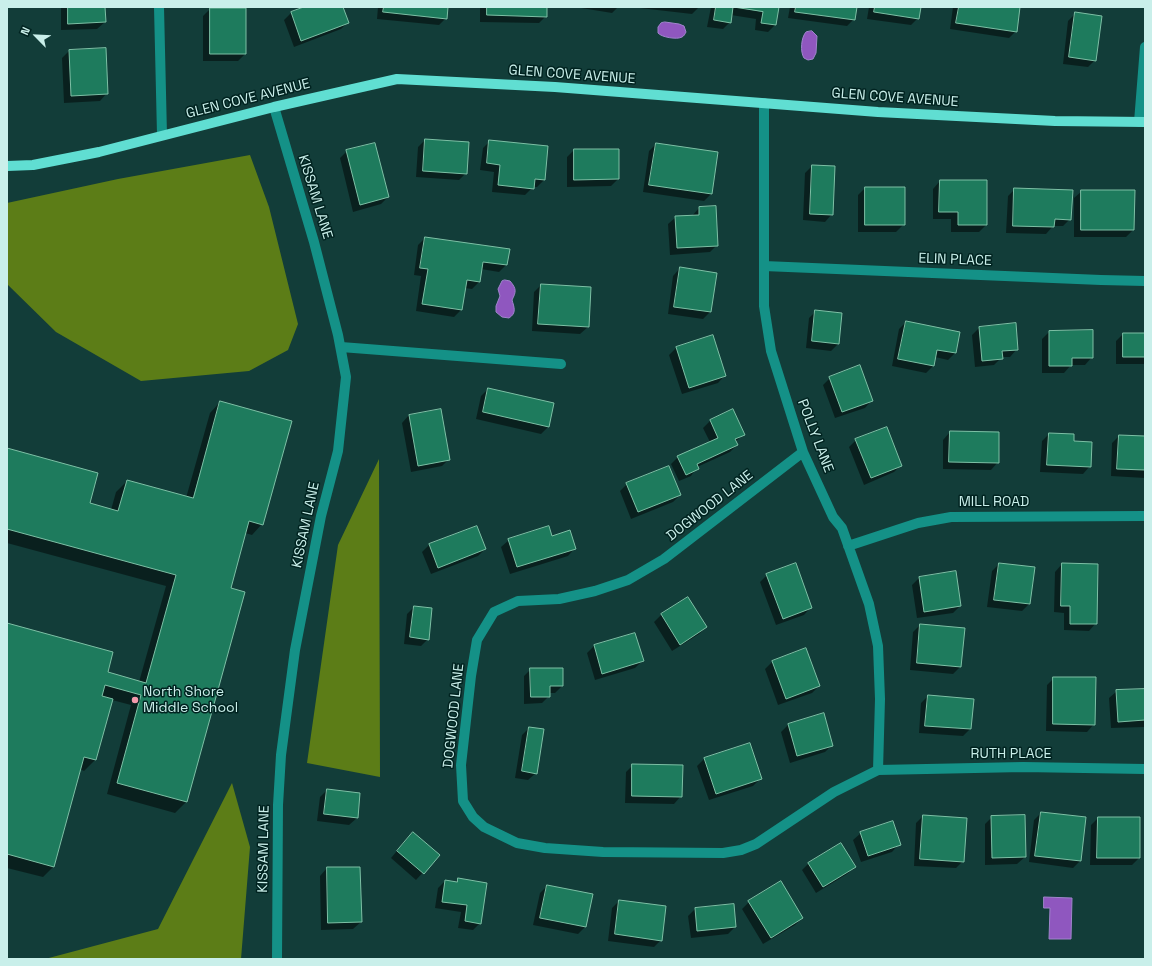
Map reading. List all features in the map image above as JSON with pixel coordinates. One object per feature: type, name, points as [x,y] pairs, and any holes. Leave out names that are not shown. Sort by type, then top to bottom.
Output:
[{"type":"main road","name":"GLEN COVE AVENUE","points":[[7,166],[33,165],[99,152],[274,107],[397,79],[555,87],[878,112],[1055,121],[1142,122]]},
{"type":"street","points":[[159,7],[162,135]]},
{"type":"street","points":[[1142,122],[1145,47]]},
{"type":"street","name":"POLLY LANE","points":[[764,103],[764,306],[771,351],[803,452],[833,517],[842,528],[869,604],[878,646],[880,699],[878,770]]},
{"type":"street","name":"KISSAM LANE","points":[[274,107],[314,242],[341,347],[346,377],[338,451],[321,516],[296,643],[281,755],[278,805],[277,959]]},
{"type":"street","name":"ELIN PLACE","points":[[764,266],[1101,280],[1145,280]]},
{"type":"street","points":[[341,347],[561,364]]},
{"type":"street","name":"DOGWOOD LANE","points":[[803,452],[664,559],[628,580],[595,591],[559,599],[518,601],[494,612],[477,640],[471,676],[461,766],[463,801],[473,817],[484,828],[517,843],[545,848],[603,852],[723,853],[741,850],[756,844],[834,792],[878,770]]},
{"type":"street","name":"MILL ROAD","points":[[848,546],[918,523],[951,516],[1145,516]]},
{"type":"street","name":"RUTH PLACE","points":[[878,770],[1023,767],[1145,769]]},
{"type":"green space","points":[[250,155],[269,207],[298,324],[288,350],[249,371],[141,381],[56,332],[7,284],[7,203],[118,179]]},
{"type":"green space","points":[[379,459],[380,777],[307,763],[338,545]]},
{"type":"green space","points":[[232,783],[250,847],[241,959],[45,959],[158,929]]},
{"type":"shaded area","points":[[665,22],[684,26],[686,32],[685,34],[680,38],[673,38],[666,37],[658,33],[658,27],[661,23]]},
{"type":"shaded area","points":[[812,31],[817,36],[816,53],[813,59],[808,60],[804,58],[803,55],[802,41],[806,32]]},
{"type":"shaded area","points":[[502,281],[510,281],[515,290],[512,300],[514,312],[509,318],[502,317],[496,312],[496,306],[500,296],[498,289]]},
{"type":"shaded area","points":[[1044,897],[1072,898],[1071,939],[1049,939],[1050,908],[1044,908]]},
{"type":"building","points":[[68,7],[105,7],[106,22],[68,24]]},
{"type":"building","points":[[304,7],[343,7],[349,23],[301,41],[291,12]]},
{"type":"building","points":[[384,7],[448,7],[447,19],[383,12]]},
{"type":"building","points":[[487,7],[547,7],[547,17],[487,15]]},
{"type":"building","points":[[716,7],[733,7],[731,23],[714,20]]},
{"type":"building","points":[[734,7],[779,7],[776,25],[761,23],[763,12]]},
{"type":"building","points":[[796,7],[857,7],[855,20],[795,12]]},
{"type":"building","points":[[875,7],[921,7],[919,19],[874,12]]},
{"type":"building","points":[[959,7],[1020,7],[1017,32],[956,23]]},
{"type":"building","points":[[210,8],[246,8],[246,54],[210,54]]},
{"type":"building","points":[[1075,12],[1102,16],[1096,61],[1069,57]]},
{"type":"building","points":[[106,48],[108,94],[71,96],[69,50]]},
{"type":"building","points":[[425,139],[469,142],[467,174],[423,171]]},
{"type":"building","points":[[489,140],[548,146],[545,180],[535,179],[534,189],[498,185],[500,165],[487,163]]},
{"type":"building","points":[[375,143],[389,197],[360,205],[346,150]]},
{"type":"building","points":[[656,143],[718,152],[712,194],[649,185]]},
{"type":"building","points":[[574,149],[619,149],[619,179],[574,180]]},
{"type":"building","points":[[812,165],[835,166],[833,215],[810,214]]},
{"type":"building","points":[[940,180],[987,180],[987,225],[958,225],[958,212],[939,212]]},
{"type":"building","points":[[865,187],[905,187],[905,225],[865,225]]},
{"type":"building","points":[[1014,188],[1073,190],[1071,220],[1055,219],[1054,227],[1013,226]]},
{"type":"building","points":[[1081,190],[1135,190],[1134,230],[1081,230]]},
{"type":"building","points":[[716,206],[718,246],[677,248],[675,216],[699,215],[699,207]]},
{"type":"building","points":[[425,237],[510,249],[507,265],[483,262],[480,282],[467,280],[462,310],[422,304],[428,269],[420,268]]},
{"type":"building","points":[[680,267],[717,273],[711,312],[674,307]]},
{"type":"building","points":[[541,284],[591,287],[589,327],[538,324]]},
{"type":"building","points":[[815,310],[842,313],[839,344],[812,341]]},
{"type":"building","points":[[906,321],[960,332],[956,353],[937,350],[934,366],[898,359]]},
{"type":"building","points":[[1016,323],[1018,350],[1002,351],[1003,359],[982,361],[979,327]]},
{"type":"building","points":[[1093,330],[1093,358],[1072,358],[1072,366],[1049,366],[1049,331]]},
{"type":"building","points":[[1123,333],[1145,333],[1145,357],[1123,357]]},
{"type":"building","points":[[713,335],[726,376],[689,388],[676,347]]},
{"type":"building","points":[[860,365],[873,401],[842,412],[829,377]]},
{"type":"building","points":[[488,388],[554,403],[549,427],[483,412]]},
{"type":"building","points":[[220,401],[292,421],[263,525],[249,521],[231,588],[245,592],[187,802],[117,783],[141,695],[105,685],[102,696],[113,699],[96,760],[84,757],[54,867],[7,854],[7,623],[113,652],[108,672],[146,683],[176,575],[7,529],[7,448],[98,473],[90,503],[118,511],[127,480],[193,498]]},
{"type":"building","points":[[441,409],[450,460],[418,466],[409,415]]},
{"type":"building","points":[[733,409],[745,435],[735,439],[738,445],[697,464],[699,469],[686,475],[677,456],[718,438],[710,420]]},
{"type":"building","points":[[887,427],[902,466],[871,478],[855,439]]},
{"type":"building","points":[[950,431],[999,432],[999,463],[949,462]]},
{"type":"building","points":[[1049,433],[1074,434],[1074,441],[1092,442],[1091,467],[1047,465]]},
{"type":"building","points":[[1119,435],[1145,436],[1145,470],[1117,469]]},
{"type":"building","points":[[669,466],[681,495],[638,512],[626,483]]},
{"type":"building","points":[[477,526],[486,549],[438,568],[429,544]]},
{"type":"building","points":[[549,526],[552,536],[570,530],[576,549],[517,567],[508,539]]},
{"type":"building","points":[[796,563],[812,608],[783,619],[766,574]]},
{"type":"building","points":[[999,563],[1035,567],[1030,604],[994,600]]},
{"type":"building","points":[[1062,563],[1098,564],[1097,624],[1070,624],[1070,606],[1061,606]]},
{"type":"building","points":[[956,571],[961,606],[924,612],[919,577]]},
{"type":"building","points":[[688,597],[707,627],[680,645],[661,614]]},
{"type":"building","points":[[414,606],[432,608],[429,640],[410,637]]},
{"type":"building","points":[[920,624],[965,628],[961,667],[917,663]]},
{"type":"building","points":[[635,633],[644,661],[602,674],[594,645]]},
{"type":"building","points":[[806,648],[820,686],[786,699],[772,661]]},
{"type":"building","points":[[530,668],[563,668],[563,686],[550,686],[550,697],[531,697]]},
{"type":"building","points":[[1053,677],[1096,677],[1095,725],[1053,724]]},
{"type":"building","points":[[1145,689],[1145,720],[1118,722],[1116,690]]},
{"type":"building","points":[[928,695],[974,699],[971,729],[925,726]]},
{"type":"building","points":[[824,713],[833,746],[797,756],[788,724]]},
{"type":"building","points":[[529,727],[544,729],[537,774],[522,771]]},
{"type":"building","points":[[750,743],[762,779],[716,794],[704,758]]},
{"type":"building","points":[[632,764],[683,765],[682,797],[632,796]]},
{"type":"building","points":[[327,789],[360,793],[358,818],[324,814]]},
{"type":"building","points":[[1041,812],[1086,817],[1081,861],[1035,856]]},
{"type":"building","points":[[923,815],[967,818],[964,862],[920,859]]},
{"type":"building","points":[[1025,815],[1026,857],[992,858],[991,816]]},
{"type":"building","points":[[1098,817],[1140,817],[1140,858],[1097,858]]},
{"type":"building","points":[[893,821],[901,845],[868,856],[860,832]]},
{"type":"building","points":[[413,832],[440,855],[424,874],[397,851]]},
{"type":"building","points":[[841,843],[856,867],[823,887],[808,863]]},
{"type":"building","points":[[327,867],[360,867],[362,922],[328,923]]},
{"type":"building","points":[[458,878],[487,883],[481,924],[465,921],[467,905],[442,902],[445,880],[457,882]]},
{"type":"building","points":[[781,881],[803,918],[771,938],[748,901]]},
{"type":"building","points":[[547,885],[593,894],[586,927],[540,918]]},
{"type":"building","points":[[619,900],[666,906],[662,941],[615,934]]},
{"type":"building","points":[[734,904],[736,927],[697,931],[695,908]]},
{"type":"place","name":"North Shore Middle School","points":[[135,700]]}]
